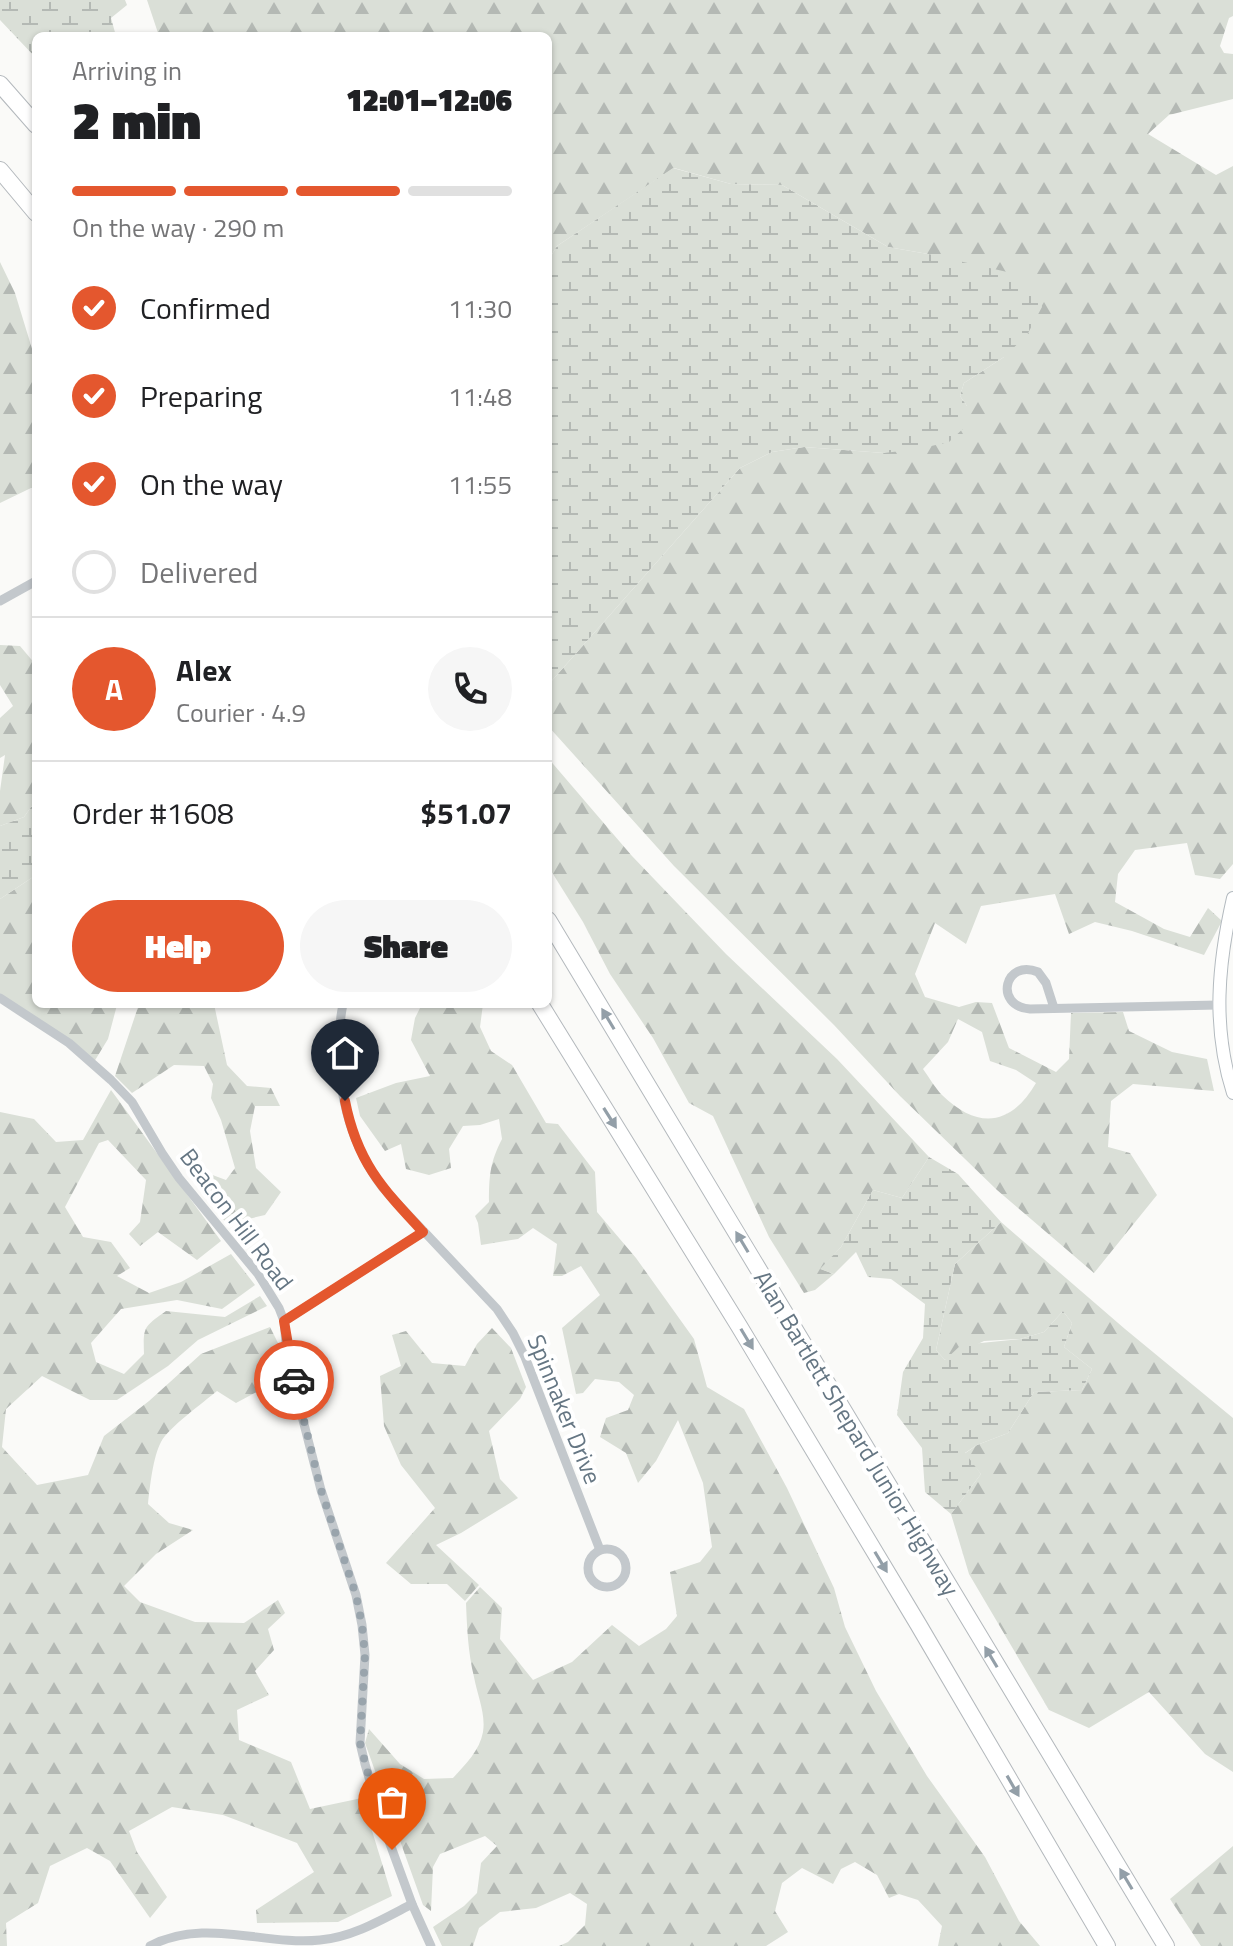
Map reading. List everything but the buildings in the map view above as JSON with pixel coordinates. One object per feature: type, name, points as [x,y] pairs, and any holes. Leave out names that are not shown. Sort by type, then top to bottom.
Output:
[{"type":"highway","points":[[0,84],[32,120]]},
{"type":"highway","points":[[0,170],[32,208]]},
{"type":"highway","name":"Alan Bartlett Shepard Junior Highway","points":[[552,927],[1166,1946]]},
{"type":"highway","name":"Alan Bartlett Shepard Junior Highway","points":[[542,1008],[755,1353],[1107,1946]]},
{"type":"street","points":[[0,601],[32,583]]},
{"type":"street","points":[[1232,1086],[1218,1005],[1224,942],[1233,898]]},
{"type":"street","points":[[1054,1008],[1046,983],[1038,972],[1025,969],[1010,979],[1007,991],[1012,1002],[1030,1009],[1218,1005]]},
{"type":"street","name":"Beacon Hill Road","points":[[0,998],[69,1043],[132,1102],[179,1178],[266,1285],[279,1308],[296,1393],[321,1490],[356,1595],[362,1625],[365,1655],[360,1743],[373,1793],[412,1904],[431,1946]]},
{"type":"street","name":"Spinnaker Drive","points":[[343,1008],[339,1042],[341,1072],[354,1138],[376,1179],[497,1309],[519,1344],[600,1550]]},
{"type":"street","points":[[284,1321],[423,1232]]},
{"type":"street","name":"Spinnaker Drive","points":[[600,1550],[616,1551],[624,1559],[624,1575],[613,1586],[596,1584],[589,1574],[588,1562],[600,1550]]},
{"type":"street","points":[[150,1946],[164,1939],[196,1933],[301,1941],[329,1939],[359,1930],[412,1904]]},
{"type":"green space","points":[[0,0],[125,0],[127,5],[111,18],[115,32],[32,32],[32,54],[0,20]]},
{"type":"green space","points":[[147,0],[1233,0],[1233,16],[1229,18],[1220,46],[1224,53],[1233,54],[1233,99],[1169,115],[1148,134],[1216,175],[1233,166],[1233,864],[1220,879],[1195,875],[1187,843],[1135,850],[1118,874],[1115,902],[1164,929],[1190,937],[1208,908],[1222,921],[1204,955],[1095,922],[1069,934],[1055,894],[981,906],[966,944],[935,923],[915,974],[925,997],[959,1007],[976,1002],[992,1003],[1009,1048],[1056,1072],[1069,1059],[1071,1013],[1123,1012],[1129,1031],[1172,1052],[1207,1059],[1214,1091],[1133,1084],[1111,1101],[1108,1147],[1130,1153],[1157,1195],[1094,1273],[997,1190],[900,1096],[834,1025],[674,866],[552,730],[552,680],[740,468],[772,452],[804,447],[884,453],[967,406],[960,396],[964,383],[1004,357],[928,254],[888,247],[782,185],[731,184],[674,168],[557,246],[552,254],[552,32],[158,32]],"holes":[[[958,1019],[982,1032],[990,1061],[1016,1070],[1036,1083],[1016,1108],[993,1118],[968,1114],[955,1106],[939,1092],[923,1069],[948,1042]]]},
{"type":"green space","points":[[673,168],[731,184],[782,185],[888,247],[1016,274],[1037,285],[1042,307],[1027,335],[1004,357],[964,383],[960,396],[967,406],[969,423],[949,442],[884,453],[804,447],[772,452],[740,468],[552,680],[552,254],[557,246]]},
{"type":"green space","points":[[0,262],[15,293],[32,349],[32,488],[0,503]]},
{"type":"green space","points":[[0,645],[20,646],[32,660],[32,806],[24,817],[0,826],[0,791],[5,755],[0,758],[0,718],[13,706],[0,685]]},
{"type":"green space","points":[[552,763],[632,856],[726,954],[837,1059],[929,1157],[902,1198],[873,1190],[841,1247],[821,1269],[834,1274],[815,1290],[804,1293],[769,1237],[713,1116],[689,1103],[653,1038],[610,974],[552,872]]},
{"type":"green space","points":[[32,806],[32,878],[0,899],[0,826],[24,817]]},
{"type":"green space","points":[[32,878],[32,1008],[116,1008],[108,1039],[94,1062],[0,994],[0,899]]},
{"type":"green space","points":[[138,1008],[215,1008],[227,1065],[247,1086],[271,1088],[280,1106],[255,1106],[250,1131],[256,1168],[281,1192],[265,1215],[227,1224],[190,1176],[199,1170],[226,1180],[235,1168],[211,1098],[213,1084],[204,1066],[174,1065],[132,1093],[115,1076]]},
{"type":"green space","points":[[420,1008],[482,1008],[480,1027],[491,1051],[512,1065],[546,1123],[558,1124],[595,1172],[597,1212],[636,1258],[694,1339],[707,1387],[744,1409],[787,1488],[834,1588],[845,1627],[876,1691],[927,1776],[985,1857],[1019,1921],[1040,1946],[938,1946],[942,1926],[918,1900],[899,1894],[889,1898],[877,1875],[855,1862],[841,1869],[833,1884],[802,1868],[782,1883],[775,1911],[788,1932],[766,1946],[559,1946],[568,1942],[585,1925],[587,1904],[570,1893],[536,1908],[500,1912],[479,1928],[473,1946],[442,1946],[433,1927],[477,1893],[481,1863],[497,1846],[485,1836],[440,1854],[433,1867],[431,1911],[423,1905],[365,1743],[369,1729],[400,1764],[424,1779],[453,1778],[475,1751],[484,1725],[469,1649],[466,1603],[480,1587],[502,1608],[500,1639],[533,1680],[572,1662],[612,1625],[639,1646],[666,1629],[677,1616],[670,1572],[700,1562],[712,1547],[703,1483],[678,1420],[656,1461],[638,1483],[626,1453],[600,1437],[606,1418],[628,1410],[634,1395],[619,1382],[595,1379],[583,1393],[576,1394],[562,1328],[600,1295],[581,1266],[562,1276],[553,1276],[557,1244],[533,1228],[518,1239],[481,1245],[475,1216],[489,1202],[491,1169],[502,1139],[499,1119],[463,1126],[449,1149],[451,1168],[429,1175],[406,1169],[401,1144],[385,1151],[360,1116],[356,1098],[396,1083],[430,1076],[411,1040]]},
{"type":"green space","points":[[111,1090],[221,1241],[197,1260],[158,1232],[140,1246],[129,1234],[140,1222],[146,1180],[108,1140],[99,1143],[65,1207],[83,1237],[111,1242],[130,1268],[117,1276],[149,1293],[181,1282],[231,1254],[255,1285],[222,1309],[177,1300],[121,1309],[91,1343],[96,1362],[124,1374],[144,1354],[146,1328],[166,1311],[225,1317],[260,1296],[267,1306],[198,1340],[168,1366],[117,1400],[90,1400],[42,1376],[6,1409],[2,1447],[37,1485],[88,1475],[104,1436],[201,1354],[270,1327],[280,1347],[270,1362],[266,1387],[236,1403],[217,1391],[178,1423],[161,1442],[154,1463],[148,1504],[169,1523],[193,1530],[156,1554],[124,1586],[140,1602],[195,1622],[244,1623],[278,1600],[285,1613],[268,1629],[274,1650],[255,1671],[269,1695],[237,1710],[239,1740],[291,1762],[310,1809],[362,1798],[392,1896],[338,1922],[257,1923],[256,1910],[314,1872],[297,1843],[223,1815],[172,1807],[129,1831],[137,1852],[167,1897],[150,1918],[110,1861],[87,1848],[50,1866],[38,1903],[6,1923],[7,1946],[0,1946],[0,1112],[34,1119],[56,1142],[83,1140]]},
{"type":"green space","points":[[929,1157],[958,1174],[1001,1222],[955,1264],[936,1350],[945,1360],[961,1345],[1020,1339],[1044,1332],[1063,1311],[1072,1323],[1064,1347],[1092,1369],[1082,1390],[1034,1392],[1008,1433],[965,1453],[981,1474],[951,1514],[925,1492],[922,1448],[897,1415],[903,1372],[923,1338],[925,1304],[891,1279],[868,1277],[856,1252],[834,1274],[820,1269],[841,1247],[873,1190],[902,1198]]},
{"type":"green space","points":[[1001,1222],[1233,1418],[1233,1772],[1205,1754],[1149,1692],[1089,1728],[1049,1710],[969,1574],[951,1514],[981,1474],[964,1454],[977,1445],[1008,1433],[1034,1392],[1082,1390],[1092,1369],[1064,1347],[1072,1323],[1063,1311],[1044,1332],[1020,1339],[984,1341],[945,1360],[936,1350],[955,1264]]},
{"type":"green space","points":[[492,1328],[511,1348],[526,1387],[520,1399],[489,1431],[500,1479],[518,1498],[436,1545],[479,1585],[465,1601],[447,1584],[411,1584],[386,1563],[435,1508],[401,1465],[384,1426],[380,1376],[401,1366],[392,1335],[406,1331],[432,1363],[465,1366],[477,1344]]},
{"type":"green space","points":[[1233,1846],[1233,1946],[1201,1946],[1170,1899]]},
{"type":"way so far","points":[[294,1380],[321,1490],[356,1595],[365,1655],[360,1743],[392,1850]]},
{"type":"route","points":[[294,1380],[284,1321],[423,1232],[369,1169],[354,1138],[345,1101]]}]
